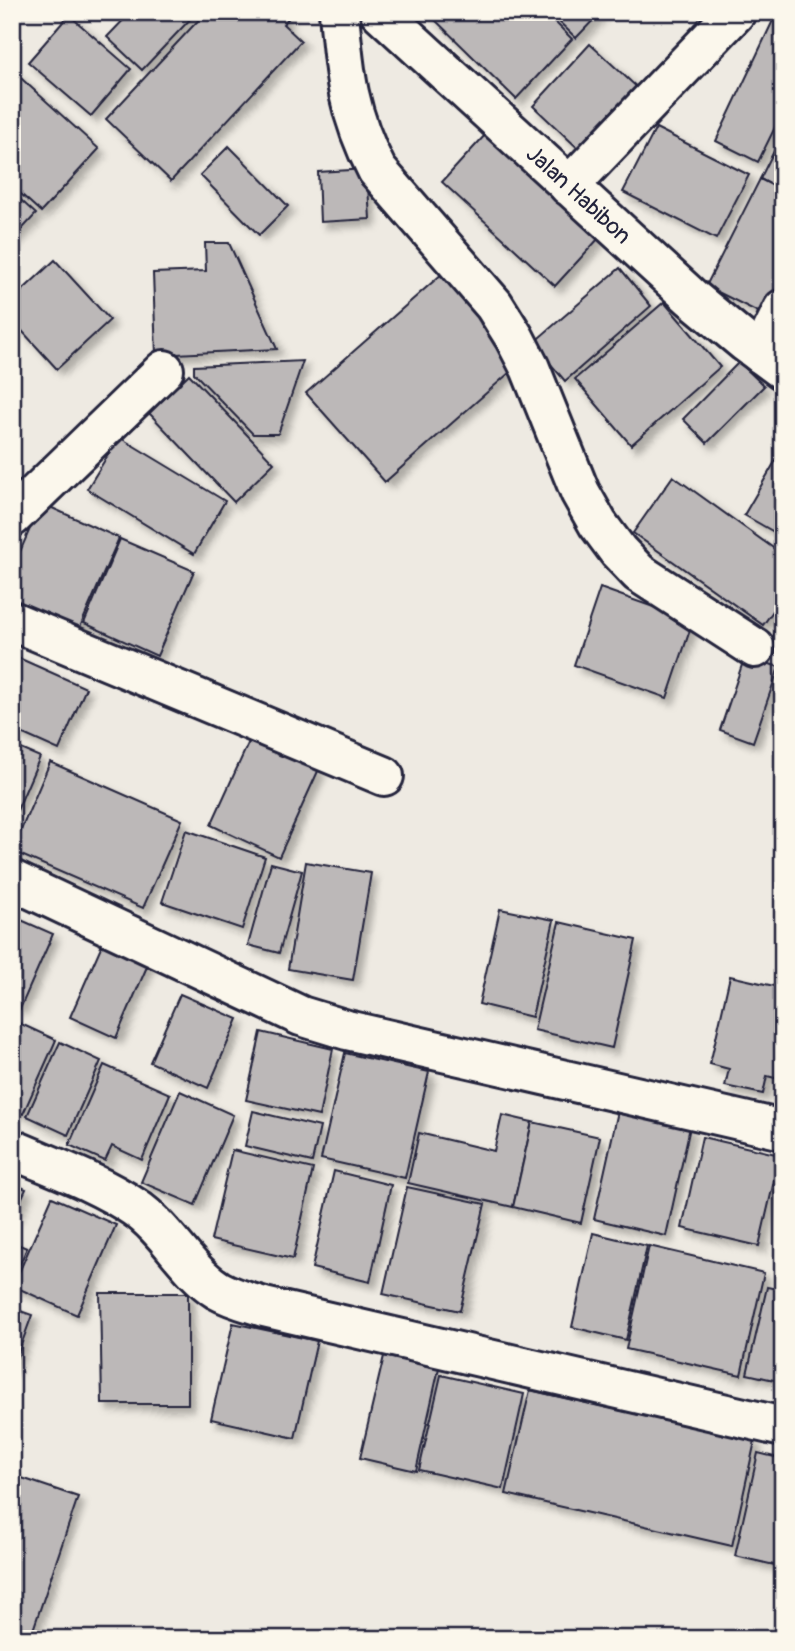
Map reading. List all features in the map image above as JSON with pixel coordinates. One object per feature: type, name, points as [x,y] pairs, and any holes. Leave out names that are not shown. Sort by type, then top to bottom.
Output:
[{"type":"street","points":[[340,12],[344,70],[352,111],[377,170],[494,305],[514,337],[530,368],[580,492],[598,524],[639,573],[755,648]]},
{"type":"street","name":"Jalan Habibon","points":[[380,12],[692,298],[772,362]]},
{"type":"street","points":[[569,186],[736,12]]},
{"type":"street","points":[[772,362],[783,309]]},
{"type":"street","points":[[12,517],[164,370]]},
{"type":"street","points":[[12,621],[384,776]]},
{"type":"street","points":[[12,880],[301,1016],[347,1030],[783,1130]]},
{"type":"street","points":[[12,1149],[136,1208],[162,1231],[199,1273],[218,1289],[238,1299],[783,1427]]},
{"type":"building","points":[[131,12],[197,12],[142,70],[107,37]]},
{"type":"building","points":[[206,12],[282,12],[288,19],[283,24],[301,41],[171,181],[106,119]]},
{"type":"building","points":[[427,12],[545,12],[572,39],[516,99]]},
{"type":"building","points":[[549,12],[601,12],[576,38]]},
{"type":"building","points":[[777,12],[783,12],[783,111],[758,162],[716,141]]},
{"type":"building","points":[[69,15],[131,69],[91,116],[28,62]]},
{"type":"building","points":[[590,44],[640,90],[583,153],[533,106]]},
{"type":"building","points":[[12,70],[99,149],[41,212],[12,186]]},
{"type":"building","points":[[656,128],[749,175],[716,239],[623,192]]},
{"type":"building","points":[[783,133],[783,191],[760,179]]},
{"type":"building","points":[[486,134],[599,238],[555,286],[442,182]]},
{"type":"building","points":[[229,146],[288,206],[259,235],[200,175]]},
{"type":"building","points":[[367,169],[370,219],[320,222],[318,172]]},
{"type":"building","points":[[760,179],[783,191],[783,283],[766,316],[706,286]]},
{"type":"building","points":[[12,192],[36,214],[12,240]]},
{"type":"building","points":[[205,243],[229,243],[277,349],[156,355],[153,273],[206,271]]},
{"type":"building","points":[[55,260],[110,320],[57,369],[12,320],[12,300]]},
{"type":"building","points":[[451,266],[492,313],[481,324],[517,366],[385,482],[306,393]]},
{"type":"building","points":[[620,268],[651,306],[565,381],[533,343]]},
{"type":"building","points":[[664,302],[720,367],[631,445],[575,379]]},
{"type":"building","points":[[303,361],[278,434],[253,434],[194,373],[194,366]]},
{"type":"building","points":[[739,362],[764,386],[707,443],[683,419]]},
{"type":"building","points":[[189,374],[274,463],[234,502],[149,413]]},
{"type":"building","points":[[119,437],[225,501],[194,554],[87,489]]},
{"type":"building","points":[[783,448],[783,537],[744,515]]},
{"type":"building","points":[[673,476],[783,555],[783,597],[763,625],[633,533]]},
{"type":"building","points":[[41,503],[119,538],[77,634],[12,605],[12,570]]},
{"type":"building","points":[[120,539],[194,571],[157,656],[84,623]]},
{"type":"building","points":[[600,588],[693,621],[667,698],[574,665]]},
{"type":"building","points":[[783,616],[783,648],[771,642]]},
{"type":"building","points":[[12,655],[86,688],[59,750],[12,729]]},
{"type":"building","points":[[745,656],[779,667],[753,742],[720,730]]},
{"type":"building","points":[[251,737],[319,769],[279,857],[211,825]]},
{"type":"building","points":[[12,745],[40,757],[12,822]]},
{"type":"building","points":[[50,762],[182,820],[143,908],[12,851]]},
{"type":"building","points":[[186,830],[265,857],[242,929],[162,902]]},
{"type":"building","points":[[306,862],[371,873],[353,980],[288,969]]},
{"type":"building","points":[[271,863],[302,871],[279,953],[248,945]]},
{"type":"building","points":[[500,909],[554,920],[532,1017],[479,1004]]},
{"type":"building","points":[[12,916],[53,934],[20,1009],[12,1005]]},
{"type":"building","points":[[559,922],[636,940],[612,1048],[534,1030]]},
{"type":"building","points":[[103,942],[149,962],[116,1038],[70,1017]]},
{"type":"building","points":[[730,976],[783,988],[783,1061],[779,1079],[767,1076],[763,1094],[725,1086],[729,1069],[710,1064]]},
{"type":"building","points":[[180,994],[238,1019],[208,1088],[150,1062]]},
{"type":"building","points":[[19,1023],[56,1040],[23,1114],[12,1109],[12,1040]]},
{"type":"building","points":[[261,1032],[333,1049],[319,1116],[246,1100]]},
{"type":"building","points":[[60,1042],[101,1061],[68,1135],[27,1116]]},
{"type":"building","points":[[345,1053],[429,1072],[405,1178],[321,1159]]},
{"type":"building","points":[[104,1065],[170,1094],[142,1160],[112,1146],[105,1161],[69,1145]]},
{"type":"building","points":[[180,1091],[233,1115],[195,1205],[141,1182]]},
{"type":"building","points":[[253,1111],[320,1127],[312,1162],[245,1146]]},
{"type":"building","points":[[618,1111],[690,1127],[666,1236],[594,1219]]},
{"type":"building","points":[[502,1115],[532,1122],[513,1207],[408,1183],[419,1133],[494,1151]]},
{"type":"building","points":[[532,1122],[600,1137],[581,1223],[513,1207]]},
{"type":"building","points":[[702,1137],[780,1155],[759,1246],[682,1228]]},
{"type":"building","points":[[232,1150],[313,1169],[293,1259],[211,1240]]},
{"type":"building","points":[[334,1171],[391,1185],[370,1282],[312,1268]]},
{"type":"building","points":[[12,1183],[26,1189],[12,1219]]},
{"type":"building","points":[[407,1187],[485,1204],[460,1311],[383,1294]]},
{"type":"building","points":[[52,1197],[116,1225],[77,1315],[13,1286]]},
{"type":"building","points":[[593,1233],[647,1246],[626,1340],[572,1327]]},
{"type":"building","points":[[12,1242],[27,1248],[12,1281]]},
{"type":"building","points":[[649,1246],[764,1273],[741,1375],[626,1349]]},
{"type":"building","points":[[767,1287],[783,1290],[783,1382],[747,1374]]},
{"type":"building","points":[[100,1293],[188,1293],[188,1404],[102,1404]]},
{"type":"building","points":[[12,1308],[32,1315],[12,1370]]},
{"type":"building","points":[[233,1323],[317,1341],[295,1438],[211,1419]]},
{"type":"building","points":[[384,1356],[439,1368],[416,1471],[360,1458]]},
{"type":"building","points":[[441,1375],[524,1394],[503,1489],[419,1470]]},
{"type":"building","points":[[530,1390],[755,1441],[732,1546],[506,1494]]},
{"type":"building","points":[[758,1453],[783,1459],[783,1567],[735,1556]]},
{"type":"building","points":[[16,1476],[78,1497],[30,1639],[12,1639],[12,1486]]}]
